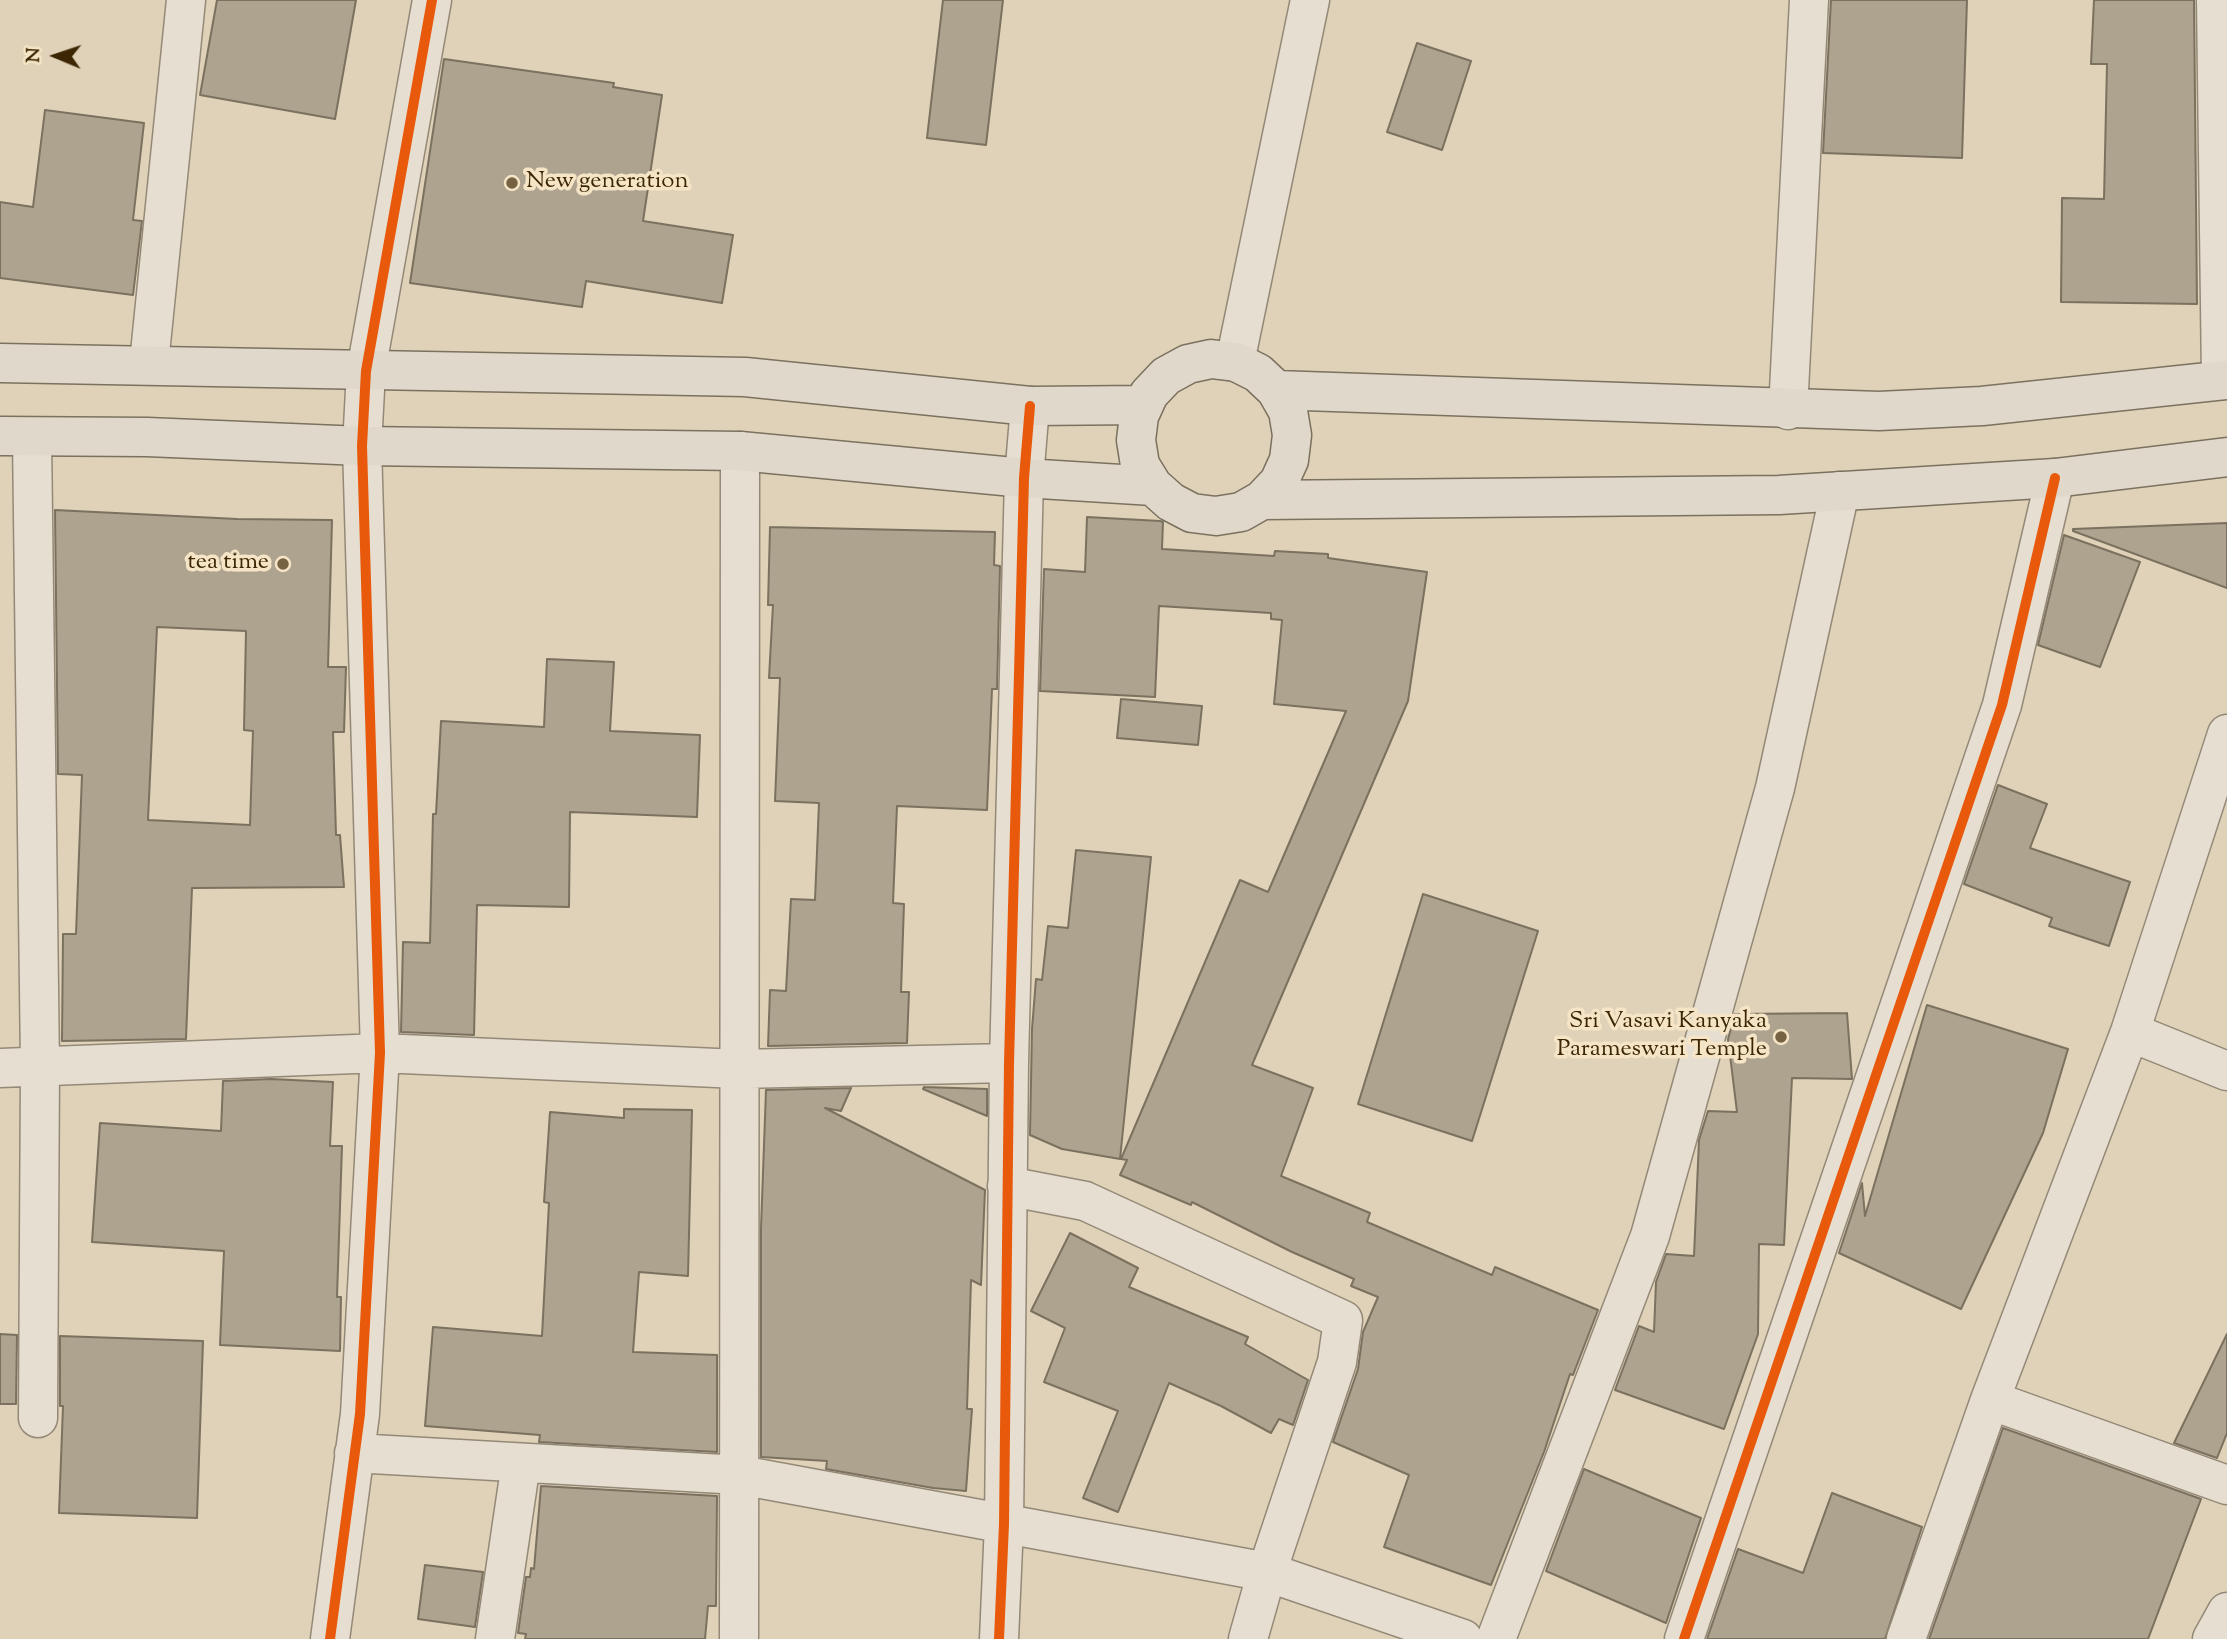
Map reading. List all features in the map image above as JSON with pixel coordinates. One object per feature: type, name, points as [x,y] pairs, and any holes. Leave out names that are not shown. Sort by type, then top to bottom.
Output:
[{"type":"main road","points":[[1211,359],[1235,362],[1258,373],[1276,390],[1288,411],[1292,435],[1289,460],[1279,482],[1262,500],[1241,512],[1216,516],[1192,513],[1171,502],[1153,486],[1140,465],[1136,440],[1139,416],[1149,394],[1166,376],[1188,364],[1211,359]]},
{"type":"main road","points":[[0,363],[149,363],[366,371],[745,377],[1030,406],[1144,405]]},
{"type":"main road","points":[[1276,390],[1788,410],[1879,411],[1982,406],[2224,380]]},
{"type":"main road","points":[[16,437],[147,437],[362,446],[740,451],[1024,478],[1153,486]]},
{"type":"main road","points":[[1262,500],[1840,491],[2055,478],[2227,457]]},
{"type":"street","points":[[149,363],[186,0]]},
{"type":"street","points":[[330,1639],[360,1414],[380,1053],[362,446],[366,371],[432,0]]},
{"type":"street","points":[[1235,362],[1310,0]]},
{"type":"street","points":[[1788,410],[1809,0]]},
{"type":"street","points":[[2216,0],[2224,380]]},
{"type":"street","points":[[999,1639],[1004,1524],[1009,1063],[1024,478],[1030,406]]},
{"type":"street","points":[[16,437],[40,1066],[37,1418]]},
{"type":"street","points":[[739,1639],[740,451]]},
{"type":"street","points":[[1684,1639],[2002,705],[2055,478]]},
{"type":"street","points":[[1496,1639],[1650,1236],[1775,788],[1840,491]]},
{"type":"street","points":[[1906,1639],[1990,1400],[2130,1032],[2227,734]]},
{"type":"street","points":[[2130,1032],[2227,1071]]},
{"type":"street","points":[[0,1068],[380,1053],[739,1069],[1009,1063]]},
{"type":"street","points":[[1007,1186],[1085,1201],[1343,1320],[1337,1362],[1266,1572],[1248,1639]]},
{"type":"street","points":[[1990,1400],[2227,1485]]},
{"type":"street","points":[[354,1453],[740,1475],[1266,1572],[1463,1639]]},
{"type":"street","points":[[495,1639],[521,1463]]},
{"type":"street","points":[[2212,1639],[2227,1612]]},
{"type":"building","points":[[217,0],[356,0],[335,119],[200,95]]},
{"type":"building","points":[[943,0],[1003,0],[986,145],[927,138]]},
{"type":"building","points":[[1831,0],[1967,0],[1962,158],[1823,153]]},
{"type":"building","points":[[2094,0],[2194,0],[2197,304],[2061,302],[2062,198],[2104,199],[2107,64],[2091,64]]},
{"type":"building","points":[[1417,43],[1471,61],[1442,150],[1387,132]]},
{"type":"building","name":"New generation","points":[[444,59],[614,83],[613,87],[662,95],[643,221],[733,235],[722,303],[586,281],[582,307],[410,283]]},
{"type":"building","points":[[45,110],[144,123],[133,220],[142,221],[133,295],[0,278],[0,202],[33,207]]},
{"type":"building","points":[[55,510],[237,519],[332,520],[328,667],[346,667],[344,732],[333,732],[336,835],[340,835],[344,887],[192,888],[186,1039],[62,1041],[63,934],[76,934],[82,775],[58,774]],"holes":[[[157,627],[246,631],[244,730],[253,731],[250,825],[148,820]]]},
{"type":"building","points":[[1087,517],[1163,522],[1162,549],[1274,556],[1275,551],[1328,554],[1328,558],[1427,572],[1408,701],[1252,1065],[1313,1088],[1281,1176],[1370,1213],[1367,1222],[1492,1275],[1495,1267],[1598,1310],[1573,1375],[1570,1374],[1544,1452],[1491,1585],[1384,1547],[1409,1475],[1333,1442],[1358,1369],[1363,1332],[1378,1297],[1351,1286],[1354,1279],[1292,1252],[1192,1202],[1191,1205],[1120,1175],[1127,1160],[1121,1159],[1240,880],[1268,892],[1346,711],[1274,704],[1282,620],[1271,619],[1271,613],[1159,606],[1155,697],[1040,691],[1044,569],[1085,572]]},
{"type":"building","points":[[2227,523],[2227,588],[2073,531],[2073,529]]},
{"type":"building","points":[[770,527],[995,532],[994,565],[1000,566],[997,689],[992,689],[987,810],[897,806],[893,903],[904,904],[901,992],[909,992],[907,1043],[768,1046],[770,990],[786,991],[791,899],[815,900],[819,803],[775,801],[780,678],[769,678],[773,605],[768,605]]},
{"type":"building","points":[[2064,535],[2140,562],[2100,667],[2038,645]]},
{"type":"building","points":[[547,659],[614,662],[610,731],[700,735],[697,817],[570,812],[569,907],[477,905],[474,1035],[401,1032],[403,942],[430,943],[433,814],[436,814],[441,721],[544,727]]},
{"type":"building","points":[[1121,699],[1202,706],[1198,745],[1117,738]]},
{"type":"building","points":[[1998,785],[2047,804],[2030,848],[2130,882],[2109,946],[2049,926],[2052,918],[1964,884]]},
{"type":"building","points":[[1076,850],[1151,857],[1120,1159],[1062,1149],[1030,1135],[1036,979],[1042,980],[1048,926],[1068,928]]},
{"type":"building","points":[[1423,894],[1538,931],[1472,1141],[1358,1104]]},
{"type":"building","points":[[1927,1005],[2068,1049],[2043,1133],[1961,1309],[1839,1253],[1862,1183],[1865,1216]]},
{"type":"building","points":[[1847,1013],[1852,1079],[1792,1078],[1784,1245],[1759,1244],[1758,1334],[1724,1429],[1615,1390],[1639,1326],[1654,1332],[1656,1282],[1666,1254],[1694,1256],[1699,1140],[1708,1111],[1737,1112],[1728,1039],[1735,1014]]},
{"type":"building","points":[[271,1079],[333,1082],[330,1146],[342,1146],[337,1297],[341,1297],[340,1351],[220,1345],[224,1251],[92,1242],[100,1123],[221,1131],[223,1081]]},
{"type":"building","points":[[851,1088],[841,1111],[825,1108],[985,1190],[981,1285],[971,1280],[967,1409],[972,1409],[966,1491],[933,1488],[826,1469],[827,1461],[761,1457],[761,1228],[766,1090]]},
{"type":"building","points":[[923,1089],[987,1089],[987,1116]]},
{"type":"building","points":[[624,1109],[692,1110],[688,1276],[639,1272],[633,1352],[717,1355],[717,1452],[539,1442],[540,1435],[425,1426],[433,1327],[542,1336],[549,1203],[544,1202],[550,1112],[624,1118]]},
{"type":"building","points":[[1070,1233],[1138,1268],[1129,1287],[1248,1337],[1245,1344],[1308,1380],[1293,1425],[1279,1419],[1271,1433],[1221,1406],[1169,1383],[1118,1512],[1083,1498],[1118,1411],[1044,1382],[1065,1328],[1031,1311]]},
{"type":"building","points":[[0,1334],[17,1335],[16,1404],[0,1404]]},
{"type":"building","points":[[2227,1334],[2227,1433],[2217,1458],[2174,1443]]},
{"type":"building","points":[[60,1336],[203,1341],[197,1518],[59,1513],[63,1406],[60,1406]]},
{"type":"building","points":[[2003,1428],[2201,1499],[2148,1639],[1929,1639]]},
{"type":"building","points":[[1584,1469],[1701,1518],[1666,1623],[1546,1571]]},
{"type":"building","points":[[541,1486],[717,1496],[716,1606],[708,1606],[705,1639],[525,1639],[526,1634],[518,1633],[526,1577],[530,1577],[531,1568],[534,1569]]},
{"type":"building","points":[[1832,1493],[1922,1527],[1885,1639],[1707,1639],[1738,1549],[1803,1573]]},
{"type":"building","points":[[425,1565],[483,1572],[475,1627],[418,1619]]},
{"type":"cycle path","points":[[330,1639],[360,1414],[380,1053],[362,446],[366,371],[432,0]]},
{"type":"cycle path","points":[[999,1639],[1004,1524],[1009,1063],[1024,478],[1030,406]]},
{"type":"cycle path","points":[[1684,1639],[2002,705],[2055,478]]},
{"type":"place","name":"New generation","points":[[512,183]]},
{"type":"place","name":"tea time","points":[[283,564]]},
{"type":"place","name":"Sri Vasavi Kanyaka Parameswari Temple","points":[[1781,1037]]}]
